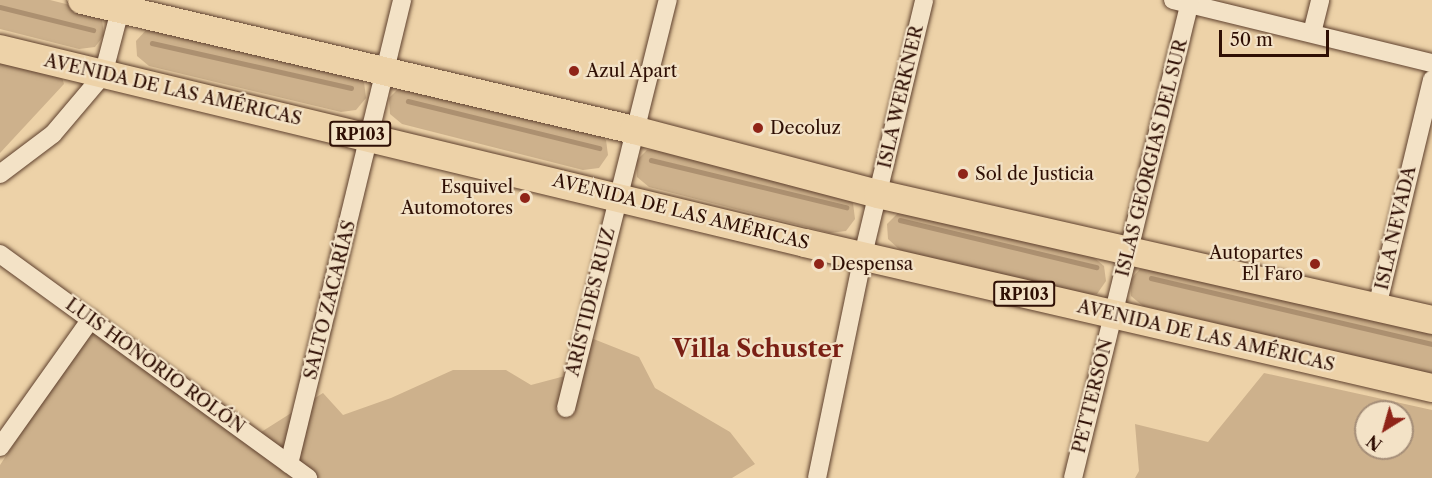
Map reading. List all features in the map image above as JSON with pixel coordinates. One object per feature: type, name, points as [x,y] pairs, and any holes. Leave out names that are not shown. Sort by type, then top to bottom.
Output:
[{"type":"main road","points":[[82,0],[120,10],[150,7],[385,71],[634,130],[878,194],[1432,320]]},
{"type":"main road","name":"AVENIDA DE LAS AMÉRICAS","points":[[0,49],[1113,315],[1432,388]]},
{"type":"street","name":"SALTO ZACARÍAS","points":[[289,464],[402,0]]},
{"type":"street","name":"ARÍSTIDES RUIZ","points":[[566,408],[617,196],[668,0]]},
{"type":"street","name":"ISLA WERKNER","points":[[817,478],[863,255],[924,0]]},
{"type":"street","points":[[1312,33],[1320,0]]},
{"type":"street","points":[[1184,1],[1432,63]]},
{"type":"street","name":"ISLAS GEORGIAS DEL SUR","points":[[1113,315],[1130,251],[1184,1]]},
{"type":"street","points":[[0,174],[52,134],[103,75],[120,10]]},
{"type":"street","name":"ISLA NEVADA","points":[[1377,307],[1432,80]]},
{"type":"street","name":"LUIS HONORIO ROLÓN","points":[[0,254],[308,478]]},
{"type":"street","name":"PETTERSON","points":[[1073,478],[1113,315]]},
{"type":"street","points":[[0,447],[91,319]]},
{"type":"shaded area","points":[[0,0],[50,0],[90,10],[102,19],[104,35],[95,47],[79,49],[0,29]]},
{"type":"shaded area","points":[[147,29],[351,72],[364,82],[366,98],[356,110],[341,112],[149,66],[137,56],[136,41]]},
{"type":"shaded area","points":[[0,59],[61,74],[64,84],[0,153]]},
{"type":"shaded area","points":[[400,87],[594,130],[606,140],[608,155],[599,168],[583,170],[402,124],[390,114],[389,98]]},
{"type":"shaded area","points":[[662,149],[841,193],[853,203],[855,219],[846,231],[830,233],[649,187],[637,177],[636,161],[647,150]]},
{"type":"shaded area","points":[[898,213],[1092,256],[1104,266],[1106,281],[1097,294],[1081,296],[900,250],[888,239],[887,224]]},
{"type":"shaded area","points":[[1155,267],[1432,332],[1432,374],[1143,306],[1131,296],[1130,280],[1140,269]]},
{"type":"shaded area","points":[[94,323],[258,434],[323,393],[343,415],[391,398],[453,370],[506,370],[531,385],[565,376],[591,338],[639,357],[655,388],[730,432],[755,464],[732,478],[0,478],[0,465]]},
{"type":"shaded area","points":[[1264,373],[1387,400],[1354,400],[1354,460],[1414,460],[1414,406],[1432,410],[1432,478],[1135,478],[1139,471],[1135,424],[1208,442]]},
{"type":"waterway","points":[[0,7],[93,30]]},
{"type":"waterway","points":[[152,43],[351,88]]},
{"type":"waterway","points":[[408,101],[599,148]]},
{"type":"waterway","points":[[651,160],[846,207]]},
{"type":"waterway","points":[[900,220],[1096,267]]},
{"type":"waterway","points":[[1151,278],[1432,344]]},
{"type":"place","name":"Azul Apart","points":[[574,71]]},
{"type":"place","name":"Decoluz","points":[[758,128]]},
{"type":"place","name":"Sol de Justicia","points":[[963,174]]},
{"type":"place","name":"Esquivel Automotores","points":[[525,198]]},
{"type":"place","name":"Despensa","points":[[819,264]]},
{"type":"place","name":"Autopartes El Faro","points":[[1315,264]]},
{"type":"district","name":"Villa Schuster","points":[[758,349]]}]
